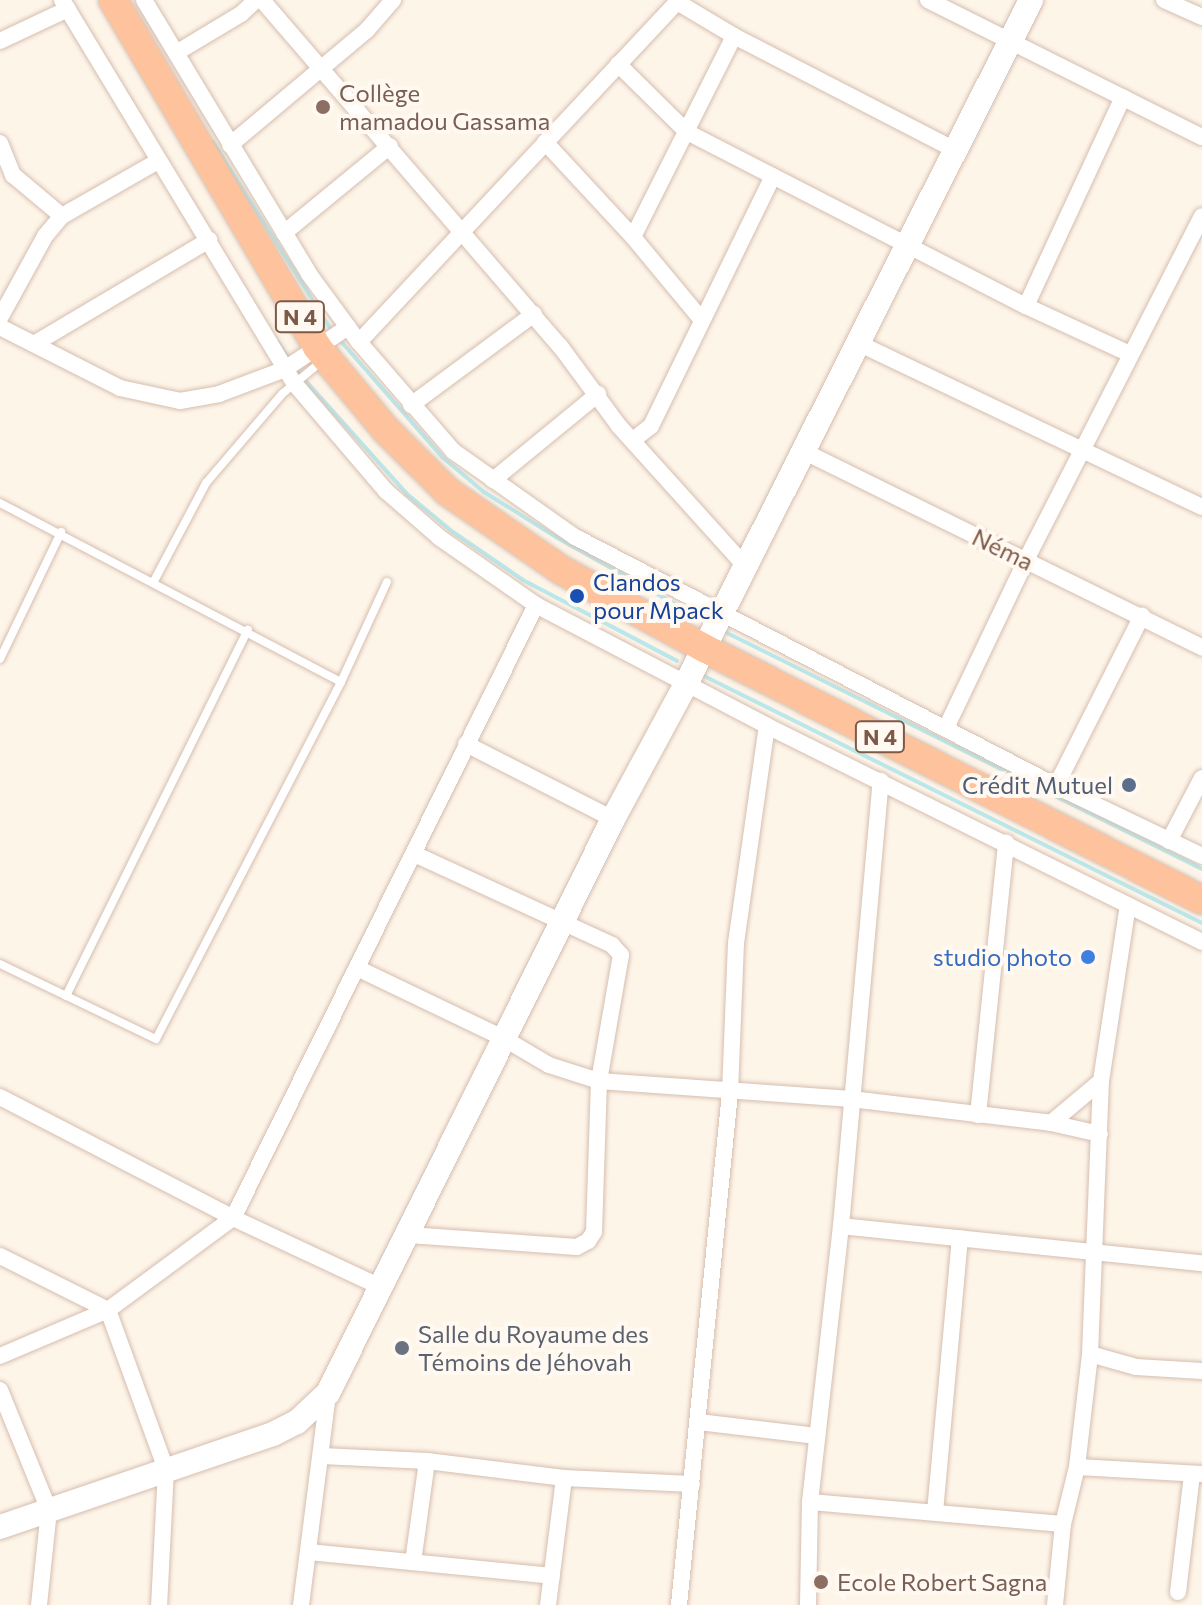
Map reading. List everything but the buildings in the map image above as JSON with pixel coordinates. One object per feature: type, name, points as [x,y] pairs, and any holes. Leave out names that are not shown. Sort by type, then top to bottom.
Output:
[{"type":"highway","name":"N 4","points":[[113,0],[321,352],[405,451],[470,510],[561,570],[704,648],[1202,900]]},
{"type":"main road","points":[[0,1527],[273,1434],[297,1422],[328,1393],[383,1288],[613,819],[686,684],[1031,0]]},
{"type":"street","points":[[144,0],[284,233],[348,327],[453,451],[575,537],[1056,786],[1202,856]]},
{"type":"street","points":[[176,53],[241,14],[256,0]]},
{"type":"street","points":[[262,0],[534,314],[633,440],[745,566]]},
{"type":"street","points":[[230,145],[367,30],[393,0]]},
{"type":"street","points":[[928,0],[1202,137]]},
{"type":"street","points":[[1164,0],[1202,17]]},
{"type":"street","points":[[359,342],[678,1],[734,36],[955,150]]},
{"type":"street","points":[[0,41],[65,5],[290,376],[386,491],[440,538],[536,605],[767,726],[1202,942]]},
{"type":"street","points":[[633,237],[734,36]]},
{"type":"street","points":[[618,64],[687,132],[1026,306],[1130,354]]},
{"type":"street","points":[[1026,306],[1123,97]]},
{"type":"street","points":[[545,142],[633,237],[701,319]]},
{"type":"street","points":[[0,143],[13,175],[62,216]]},
{"type":"street","points":[[284,233],[390,146]]},
{"type":"street","points":[[0,318],[45,236],[62,216],[158,161]]},
{"type":"street","points":[[633,440],[651,426],[773,176]]},
{"type":"street","points":[[946,728],[1026,560],[1202,216]]},
{"type":"street","points":[[34,344],[209,240]]},
{"type":"street","points":[[411,405],[534,314]]},
{"type":"street","points":[[0,327],[120,388],[180,401],[290,376],[348,327]]},
{"type":"street","points":[[858,343],[1083,452],[1201,503]]},
{"type":"street","points":[[493,480],[598,394]]},
{"type":"street","name":"Néma","points":[[803,451],[1202,647]]},
{"type":"street","points":[[0,1356],[108,1310],[233,1218],[536,605]]},
{"type":"street","points":[[1056,786],[1142,616]]},
{"type":"street","points":[[679,1605],[730,1092],[736,943],[767,726]]},
{"type":"street","points":[[466,744],[613,819]]},
{"type":"street","points":[[1169,841],[1202,778]]},
{"type":"street","points":[[813,1604],[810,1502],[841,1226],[881,781]]},
{"type":"street","points":[[978,1115],[1006,842]]},
{"type":"street","points":[[409,1235],[577,1247],[588,1241],[594,1232],[599,1081],[621,955],[612,945],[564,921],[414,854]]},
{"type":"street","points":[[1055,1605],[1063,1524],[1077,1467],[1090,1354],[1101,1081],[1128,905]]},
{"type":"street","points":[[357,968],[503,1038],[549,1065],[599,1081],[851,1099],[1051,1123],[1100,1134]]},
{"type":"street","points":[[1051,1123],[1101,1081]]},
{"type":"street","points":[[0,1097],[233,1218],[383,1288]]},
{"type":"street","points":[[841,1226],[1093,1255],[1202,1263]]},
{"type":"street","points":[[935,1512],[960,1238]]},
{"type":"street","points":[[0,1256],[108,1310],[166,1469],[159,1605]]},
{"type":"street","points":[[1090,1354],[1136,1367],[1202,1371]]},
{"type":"street","points":[[0,1390],[49,1510],[39,1605]]},
{"type":"street","points":[[301,1605],[328,1393]]},
{"type":"street","points":[[698,1422],[817,1436]]},
{"type":"street","points":[[322,1456],[427,1461],[564,1478],[692,1484]]},
{"type":"street","points":[[413,1562],[427,1461]]},
{"type":"street","points":[[1077,1467],[1197,1474],[1178,1592]]},
{"type":"street","points":[[548,1605],[564,1478]]},
{"type":"street","points":[[810,1502],[1063,1524]]},
{"type":"street","points":[[309,1552],[552,1576]]},
{"type":"lane","points":[[154,581],[206,483],[290,376]]},
{"type":"lane","points":[[0,503],[248,630],[341,682]]},
{"type":"lane","points":[[0,659],[61,532]]},
{"type":"lane","points":[[0,964],[156,1039],[341,682],[387,582]]},
{"type":"lane","points":[[66,996],[248,630]]},
{"type":"waterway","points":[[213,142],[332,331]]},
{"type":"waterway","points":[[338,338],[442,457],[484,492],[556,537],[700,618]]},
{"type":"waterway","points":[[278,342],[291,362]]},
{"type":"waterway","points":[[295,369],[407,494],[453,532],[523,580],[677,661]]},
{"type":"waterway","points":[[725,632],[1202,869]]},
{"type":"waterway","points":[[702,675],[1202,923]]},
{"type":"place","name":"Collège mamadou Gassama","points":[[323,107]]},
{"type":"place","name":"Clandos pour Mpack","points":[[577,596]]},
{"type":"place","name":"Crédit Mutuel","points":[[1129,785]]},
{"type":"place","name":"studio photo","points":[[1088,957]]},
{"type":"place","name":"Salle du Royaume des Témoins de Jéhovah","points":[[402,1348]]},
{"type":"place","name":"Ecole Robert Sagna","points":[[821,1582]]}]
